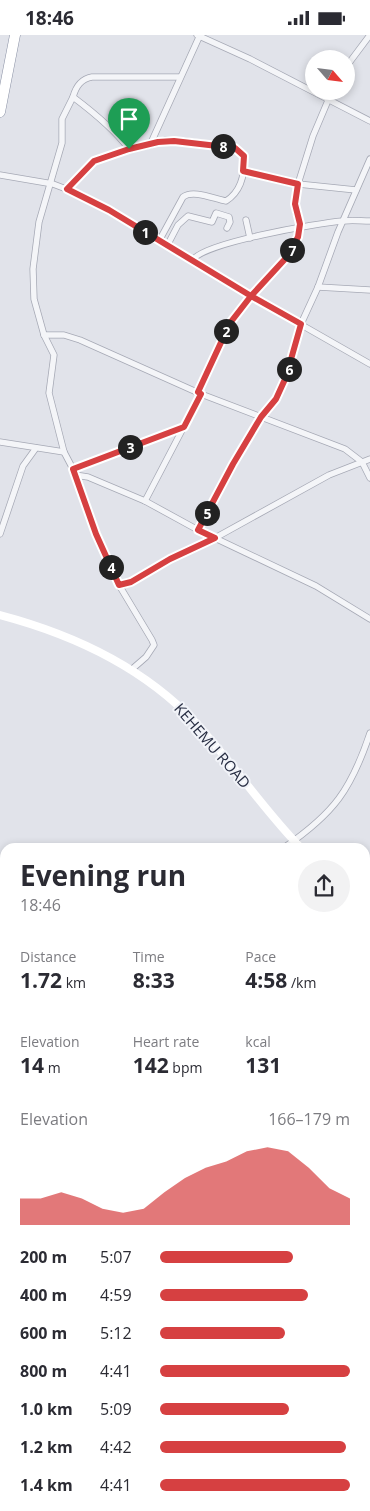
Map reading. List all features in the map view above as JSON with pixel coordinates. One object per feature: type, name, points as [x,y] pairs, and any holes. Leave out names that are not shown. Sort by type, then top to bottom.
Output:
[{"type":"highway","points":[[0,112],[5,64],[14,35]]},
{"type":"street","points":[[150,145],[199,35],[305,87]]},
{"type":"street","points":[[355,55],[370,35]]},
{"type":"street","points":[[131,671],[146,657],[154,645],[119,585],[96,534],[74,472],[64,453],[49,393],[54,355],[44,335],[34,299],[33,269],[43,202],[62,143],[62,119],[79,84],[87,78],[180,77]]},
{"type":"street","points":[[73,97],[89,109],[129,149]]},
{"type":"street","points":[[146,501],[184,427],[230,323],[251,296],[286,258],[298,237],[300,224],[295,204],[298,184],[313,136],[328,100]]},
{"type":"street","points":[[330,100],[370,121]]},
{"type":"street","points":[[67,189],[94,161],[129,149],[165,141],[235,148],[244,156],[238,192],[226,201],[186,194],[159,241]]},
{"type":"street","points":[[198,530],[233,464],[261,417],[276,399],[286,377],[301,324],[318,287],[342,221],[370,159]]},
{"type":"street","points":[[243,171],[298,184],[356,190]]},
{"type":"street","points":[[0,175],[67,189],[109,210],[251,296],[370,364]]},
{"type":"street","points":[[167,246],[178,225],[188,216],[212,222],[216,213],[229,217],[230,222],[227,228]]},
{"type":"street","points":[[246,220],[250,238]]},
{"type":"street","points":[[192,261],[197,254],[212,248],[250,238],[342,221],[370,221]]},
{"type":"street","points":[[318,287],[370,290]]},
{"type":"street","points":[[44,335],[56,334],[80,340],[199,393],[345,449],[362,462],[370,477]]},
{"type":"street","points":[[74,472],[184,427]]},
{"type":"street","points":[[0,442],[64,453]]},
{"type":"street","points":[[0,534],[23,466],[36,448]]},
{"type":"street","points":[[119,585],[131,582],[170,559],[215,538],[329,475],[370,459]]},
{"type":"street","points":[[74,472],[146,501],[198,530],[293,574],[370,619]]},
{"type":"street","name":"KEHEMU ROAD","points":[[0,615],[60,634],[106,656],[166,695],[195,722],[294,841]]},
{"type":"street","points":[[291,843],[333,807],[345,792],[358,769],[370,733]]},
{"type":"route","points":[[129,149],[94,161],[67,189],[109,210],[251,296],[230,323],[198,392],[201,394],[184,427],[73,469],[96,534],[119,585],[131,582],[170,559],[215,538],[198,530],[233,464],[261,417],[276,399],[286,377],[301,324],[251,296],[286,258],[298,237],[300,224],[295,204],[298,184],[243,171],[244,156],[242,152],[235,148],[185,141],[165,141],[129,149]]}]
